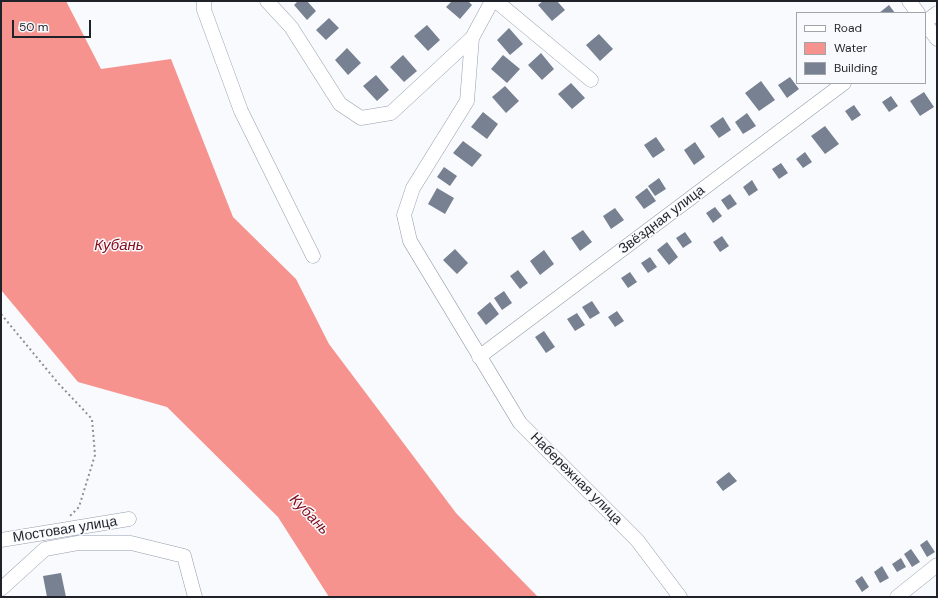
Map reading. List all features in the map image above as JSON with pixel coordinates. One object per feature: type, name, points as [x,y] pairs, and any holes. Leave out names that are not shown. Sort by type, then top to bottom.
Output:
[{"type":"street","points":[[204,1],[204,10],[241,111],[313,256]]},
{"type":"street","points":[[267,1],[291,27],[340,104],[360,118],[391,112],[472,38],[492,1]]},
{"type":"street","points":[[496,1],[591,80]]},
{"type":"street","points":[[909,1],[917,12]]},
{"type":"street","points":[[926,22],[937,13]]},
{"type":"street","points":[[926,24],[937,39]]},
{"type":"street","name":"Набережная улица","points":[[472,38],[467,101],[413,188],[404,215],[410,241],[520,423],[637,540],[680,597]]},
{"type":"street","name":"Звёздная улица","points":[[479,357],[843,84]]},
{"type":"street","name":"Мостовая улица","points":[[1,540],[129,519]]},
{"type":"street","points":[[1,590],[45,549],[78,543],[131,543],[184,556],[195,597]]},
{"type":"street","points":[[897,597],[937,565]]},
{"type":"street","points":[[1,593],[2,597]]},
{"type":"path","points":[[1,314],[58,383],[92,419],[95,455],[79,507],[56,531]]},
{"type":"water","name":"Кубань","points":[[1,1],[66,1],[101,69],[171,59],[233,217],[296,279],[329,344],[456,513],[538,597],[329,597],[278,517],[167,407],[78,382],[1,290]]},
{"type":"building","points":[[298,1],[307,1],[316,11],[307,20],[294,5]]},
{"type":"building","points":[[452,1],[468,1],[472,5],[460,19],[446,7]]},
{"type":"building","points":[[543,1],[557,1],[565,10],[552,21],[538,5]]},
{"type":"building","points":[[889,5],[894,12],[880,12]]},
{"type":"building","points":[[329,18],[339,28],[326,40],[316,30]]},
{"type":"building","points":[[427,25],[440,40],[428,51],[414,36]]},
{"type":"building","points":[[509,28],[523,44],[510,55],[497,40]]},
{"type":"building","points":[[599,34],[613,49],[600,61],[586,45]]},
{"type":"building","points":[[347,48],[361,63],[348,75],[335,60]]},
{"type":"building","points":[[541,53],[554,69],[542,80],[528,65]]},
{"type":"building","points":[[403,55],[417,71],[404,82],[390,67]]},
{"type":"building","points":[[503,55],[520,69],[507,83],[491,69]]},
{"type":"building","points":[[376,75],[389,90],[377,101],[363,86]]},
{"type":"building","points":[[790,77],[799,89],[787,98],[778,85]]},
{"type":"building","points":[[761,81],[775,100],[759,111],[745,93]]},
{"type":"building","points":[[571,83],[585,98],[572,109],[558,94]]},
{"type":"building","points":[[505,86],[519,101],[506,113],[492,97]]},
{"type":"building","points":[[924,92],[934,107],[920,116],[910,101]]},
{"type":"building","points":[[891,96],[898,106],[889,112],[882,102]]},
{"type":"building","points":[[854,105],[861,115],[852,121],[845,111]]},
{"type":"building","points":[[483,112],[498,124],[487,139],[471,127]]},
{"type":"building","points":[[747,113],[756,126],[743,134],[735,122]]},
{"type":"building","points":[[723,117],[731,130],[719,138],[710,126]]},
{"type":"building","points":[[825,126],[839,144],[825,154],[811,136]]},
{"type":"building","points":[[656,137],[665,150],[653,158],[644,145]]},
{"type":"building","points":[[463,141],[482,155],[472,167],[453,153]]},
{"type":"building","points":[[695,142],[705,157],[694,165],[684,150]]},
{"type":"building","points":[[805,152],[812,162],[803,168],[796,159]]},
{"type":"building","points":[[781,163],[788,173],[779,179],[772,169]]},
{"type":"building","points":[[444,167],[457,176],[450,186],[437,177]]},
{"type":"building","points":[[659,178],[666,189],[655,196],[648,186]]},
{"type":"building","points":[[752,180],[758,190],[749,196],[743,187]]},
{"type":"building","points":[[437,188],[454,198],[445,214],[428,204]]},
{"type":"building","points":[[647,188],[656,201],[644,209],[635,197]]},
{"type":"building","points":[[730,194],[737,204],[728,210],[721,200]]},
{"type":"building","points":[[715,207],[722,216],[713,223],[706,213]]},
{"type":"building","points":[[615,208],[624,220],[611,229],[603,216]]},
{"type":"building","points":[[583,230],[592,242],[580,251],[571,238]]},
{"type":"building","points":[[685,232],[692,242],[683,248],[676,238]]},
{"type":"building","points":[[722,236],[729,246],[720,252],[713,242]]},
{"type":"building","points":[[667,242],[678,257],[669,265],[657,250]]},
{"type":"building","points":[[455,249],[468,263],[457,274],[443,260]]},
{"type":"building","points":[[544,250],[554,264],[540,275],[530,261]]},
{"type":"building","points":[[650,257],[657,267],[648,273],[641,263]]},
{"type":"building","points":[[518,270],[528,283],[520,289],[510,276]]},
{"type":"building","points":[[630,272],[637,282],[628,288],[621,278]]},
{"type":"building","points":[[504,291],[512,303],[502,310],[494,298]]},
{"type":"building","points":[[592,301],[600,313],[590,319],[582,307]]},
{"type":"building","points":[[490,302],[499,314],[486,325],[477,313]]},
{"type":"building","points":[[617,311],[624,321],[615,327],[608,317]]},
{"type":"building","points":[[577,313],[585,325],[575,331],[567,319]]},
{"type":"building","points":[[544,331],[555,347],[546,353],[535,337]]},
{"type":"building","points":[[729,472],[737,481],[723,491],[716,482]]},
{"type":"building","points":[[927,540],[935,552],[927,557],[920,545]]},
{"type":"building","points":[[911,549],[920,562],[912,567],[904,554]]},
{"type":"building","points":[[901,558],[906,567],[897,572],[892,564]]},
{"type":"building","points":[[882,566],[889,578],[880,583],[874,572]]},
{"type":"building","points":[[61,573],[66,597],[47,597],[43,576]]},
{"type":"building","points":[[862,576],[869,587],[862,592],[855,581]]}]
